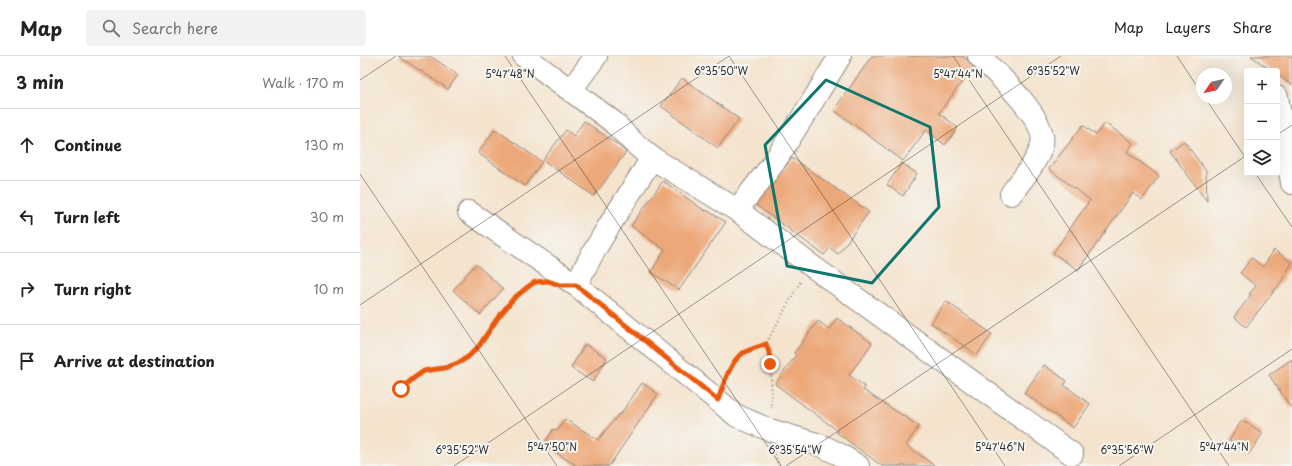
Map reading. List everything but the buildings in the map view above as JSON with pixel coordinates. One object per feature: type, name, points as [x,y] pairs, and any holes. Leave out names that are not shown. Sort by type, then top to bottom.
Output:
[{"type":"street","points":[[524,56],[612,121],[652,158],[737,210],[809,264],[1072,454]]},
{"type":"street","points":[[571,90],[596,56]]},
{"type":"street","points":[[737,210],[773,164],[840,56]]},
{"type":"street","points":[[979,56],[1008,84],[1039,125],[1043,143],[1036,159],[1011,194]]},
{"type":"street","points":[[1278,104],[1292,183]]},
{"type":"street","points":[[576,285],[604,234],[652,158]]},
{"type":"street","points":[[469,212],[576,285],[737,416],[770,430],[820,445],[839,454],[858,466]]},
{"type":"path","points":[[718,400],[736,359],[743,354],[766,344],[809,264]]},
{"type":"path","points":[[394,397],[414,378],[424,371],[445,368],[468,357],[479,346],[497,319],[513,299],[535,282],[542,282]]},
{"type":"path","points":[[766,344],[769,352],[771,376],[770,430]]},
{"type":"highlighted area","points":[[826,80],[930,127],[939,207],[872,283],[787,266],[765,145]]},
{"type":"route","points":[[401,389],[424,371],[445,368],[468,357],[479,346],[497,319],[513,299],[535,282],[548,281],[560,285],[576,285],[718,400],[732,366],[736,359],[743,354],[766,344],[769,352],[770,364]]}]
